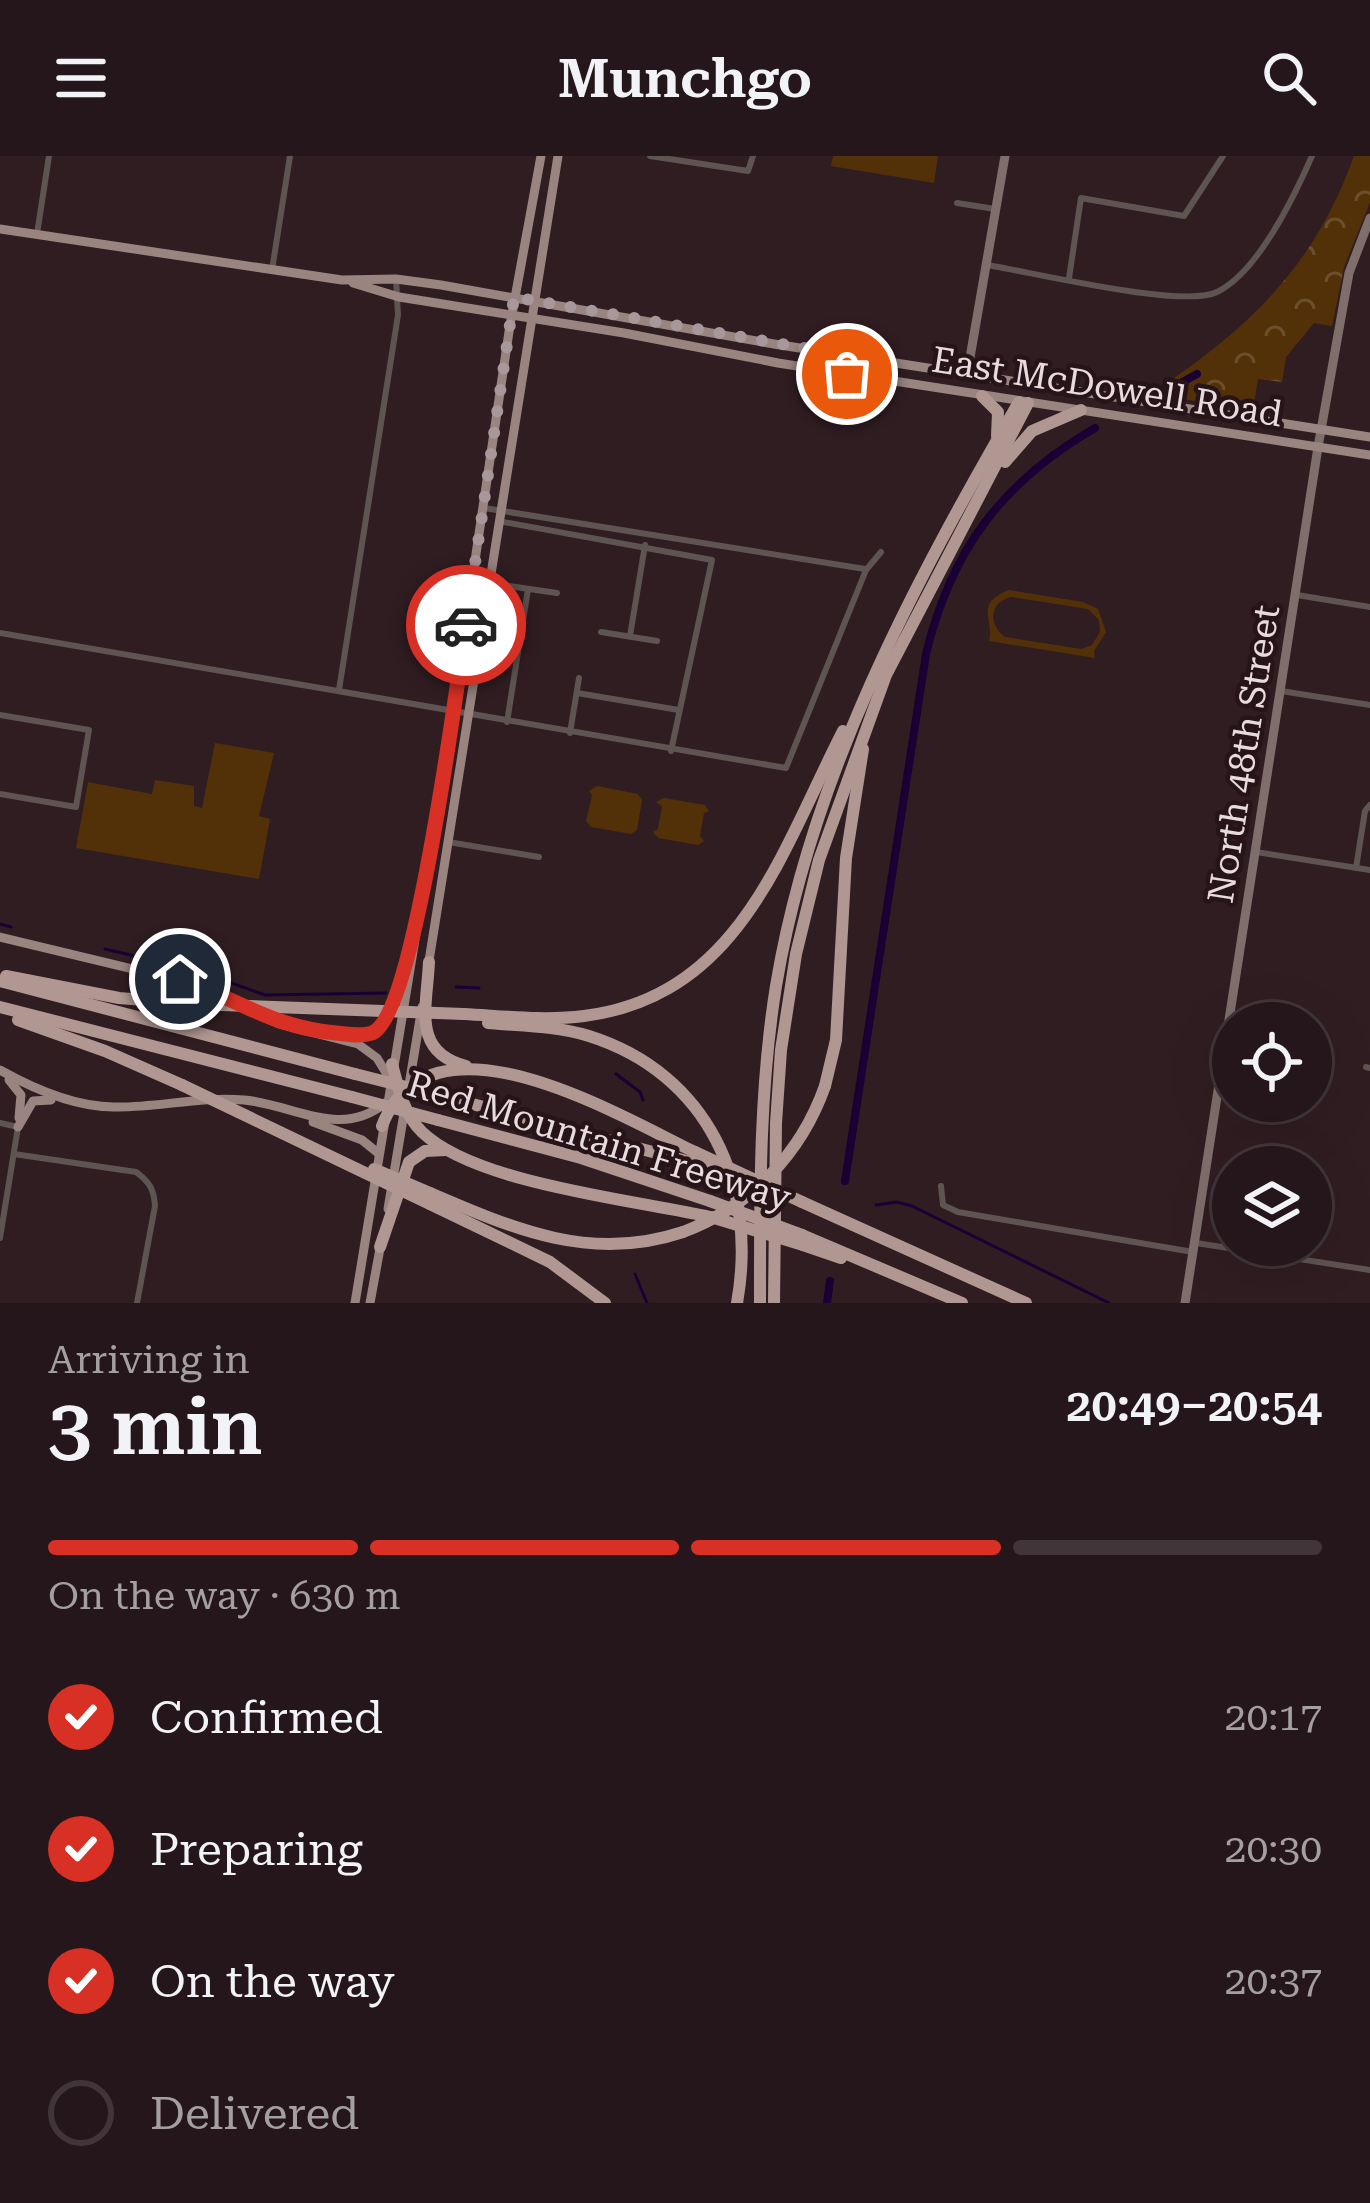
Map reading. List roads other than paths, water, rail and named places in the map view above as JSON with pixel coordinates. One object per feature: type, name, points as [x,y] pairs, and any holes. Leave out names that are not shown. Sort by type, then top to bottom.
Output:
[{"type":"highway","points":[[982,396],[999,416],[992,447]]},
{"type":"highway","points":[[0,978],[119,998],[463,1018],[604,1013],[667,989],[718,952],[758,901],[892,626],[992,447],[1024,403]]},
{"type":"highway","points":[[774,1303],[777,1099],[796,954],[813,883],[876,698],[1024,403]]},
{"type":"highway","points":[[977,502],[1015,447],[1032,431],[1081,410]]},
{"type":"highway","points":[[760,1303],[764,1076],[789,918],[829,784],[917,586]]},
{"type":"highway","points":[[0,1011],[85,1042],[430,1198],[519,1230],[565,1243],[623,1245],[683,1232],[722,1214],[770,1176],[800,1139],[825,1086],[836,1040],[844,873],[855,790],[870,728],[908,632]]},
{"type":"highway","points":[[429,962],[426,1024],[431,1046],[452,1063],[572,1092],[695,1157]]},
{"type":"highway","name":"Red Mountain Freeway","points":[[0,978],[356,1074],[695,1157],[1026,1303]]},
{"type":"highway","name":"Red Mountain Freeway","points":[[0,1011],[581,1158],[710,1201],[802,1240]]},
{"type":"highway","points":[[463,1018],[584,1034],[639,1059],[678,1089],[709,1128],[735,1186],[744,1238],[737,1303]]},
{"type":"highway","points":[[392,1064],[398,1093],[423,1132],[461,1155]]},
{"type":"highway","points":[[382,1126],[398,1093],[443,1071],[502,1075]]},
{"type":"highway","points":[[380,1246],[402,1174],[412,1159],[438,1149],[530,1180],[802,1240],[891,1271],[962,1303]]},
{"type":"highway","points":[[430,1198],[550,1262],[605,1303]]},
{"type":"main road","points":[[392,1064],[453,710],[514,297],[541,156]]},
{"type":"main road","points":[[19,1126],[28,1106],[39,1099],[75,1107],[225,1100],[269,1104],[343,1122],[366,1116],[398,1093],[412,1065],[558,156]]},
{"type":"main road","name":"East McDowell Road","points":[[0,229],[342,280],[399,297],[847,374],[1370,455]]},
{"type":"main road","name":"East McDowell Road","points":[[342,280],[397,279],[1370,437]]},
{"type":"main road","points":[[711,350],[712,332]]},
{"type":"main road","points":[[730,354],[733,337]]},
{"type":"main road","points":[[839,354],[847,374]]},
{"type":"main road","points":[[914,366],[914,385]]},
{"type":"main road","points":[[926,387],[957,384],[967,375]]},
{"type":"main road","points":[[1024,403],[1029,385]]},
{"type":"main road","points":[[1200,428],[1202,410]]},
{"type":"main road","points":[[442,770],[440,830],[446,842]]},
{"type":"main road","points":[[428,855],[446,842]]},
{"type":"main road","points":[[0,937],[180,979],[268,1019],[363,1047],[377,1058],[398,1093],[402,1127],[370,1303]]},
{"type":"main road","points":[[302,1030],[356,1035],[377,1030],[391,1015],[408,965]]},
{"type":"main road","points":[[0,1071],[41,1091],[105,1107]]},
{"type":"main road","points":[[0,1071],[20,1092],[19,1126]]},
{"type":"main road","points":[[269,1104],[362,1140],[378,1153]]},
{"type":"main road","points":[[355,1303],[382,1126]]},
{"type":"street","points":[[37,235],[49,156]]},
{"type":"street","points":[[272,270],[290,156]]},
{"type":"street","points":[[650,156],[748,171],[752,156]]},
{"type":"street","points":[[967,375],[1005,156]]},
{"type":"street","points":[[1069,278],[1081,198],[1184,216],[1223,156]]},
{"type":"street","points":[[987,265],[1198,299],[1232,282],[1263,244],[1312,156]]},
{"type":"street","points":[[957,203],[995,208]]},
{"type":"street","name":"North 48th Street","points":[[1185,1303],[1318,447],[1349,273],[1370,218]]},
{"type":"street","points":[[339,690],[399,297],[397,279]]},
{"type":"street","points":[[484,508],[712,560],[670,751]]},
{"type":"street","points":[[499,515],[866,569]]},
{"type":"street","points":[[630,636],[645,545]]},
{"type":"street","points":[[0,633],[786,768],[866,569],[881,552]]},
{"type":"street","points":[[488,583],[557,592]]},
{"type":"street","points":[[507,722],[528,589]]},
{"type":"street","points":[[1297,595],[1370,607]]},
{"type":"street","points":[[601,632],[657,641]]},
{"type":"street","points":[[570,733],[579,678]]},
{"type":"street","points":[[1281,691],[1370,705]]},
{"type":"street","points":[[577,693],[679,710]]},
{"type":"street","points":[[0,715],[89,730],[76,807],[0,794]]},
{"type":"street","points":[[1356,868],[1370,805]]},
{"type":"street","points":[[446,842],[539,857]]},
{"type":"street","points":[[1256,852],[1370,870]]},
{"type":"street","points":[[0,1124],[19,1126],[0,1238]]},
{"type":"street","points":[[14,1154],[136,1172],[147,1180],[155,1206],[137,1303]]},
{"type":"street","points":[[941,1186],[943,1204],[958,1212],[1370,1270]]},
{"type":"waterway","points":[[1170,389],[1197,374]]},
{"type":"waterway","points":[[845,1181],[926,654],[937,617],[950,582],[985,522],[1033,471],[1095,428]]},
{"type":"waterway","points":[[0,924],[11,927]]},
{"type":"waterway","points":[[105,949],[198,971],[265,995],[386,993]]},
{"type":"waterway","points":[[456,987],[479,988]]},
{"type":"waterway","points":[[616,1074],[640,1092],[643,1100]]},
{"type":"waterway","points":[[876,1205],[912,1206],[1109,1303]]},
{"type":"waterway","points":[[635,1274],[647,1303]]},
{"type":"waterway","points":[[827,1303],[830,1281]]}]
